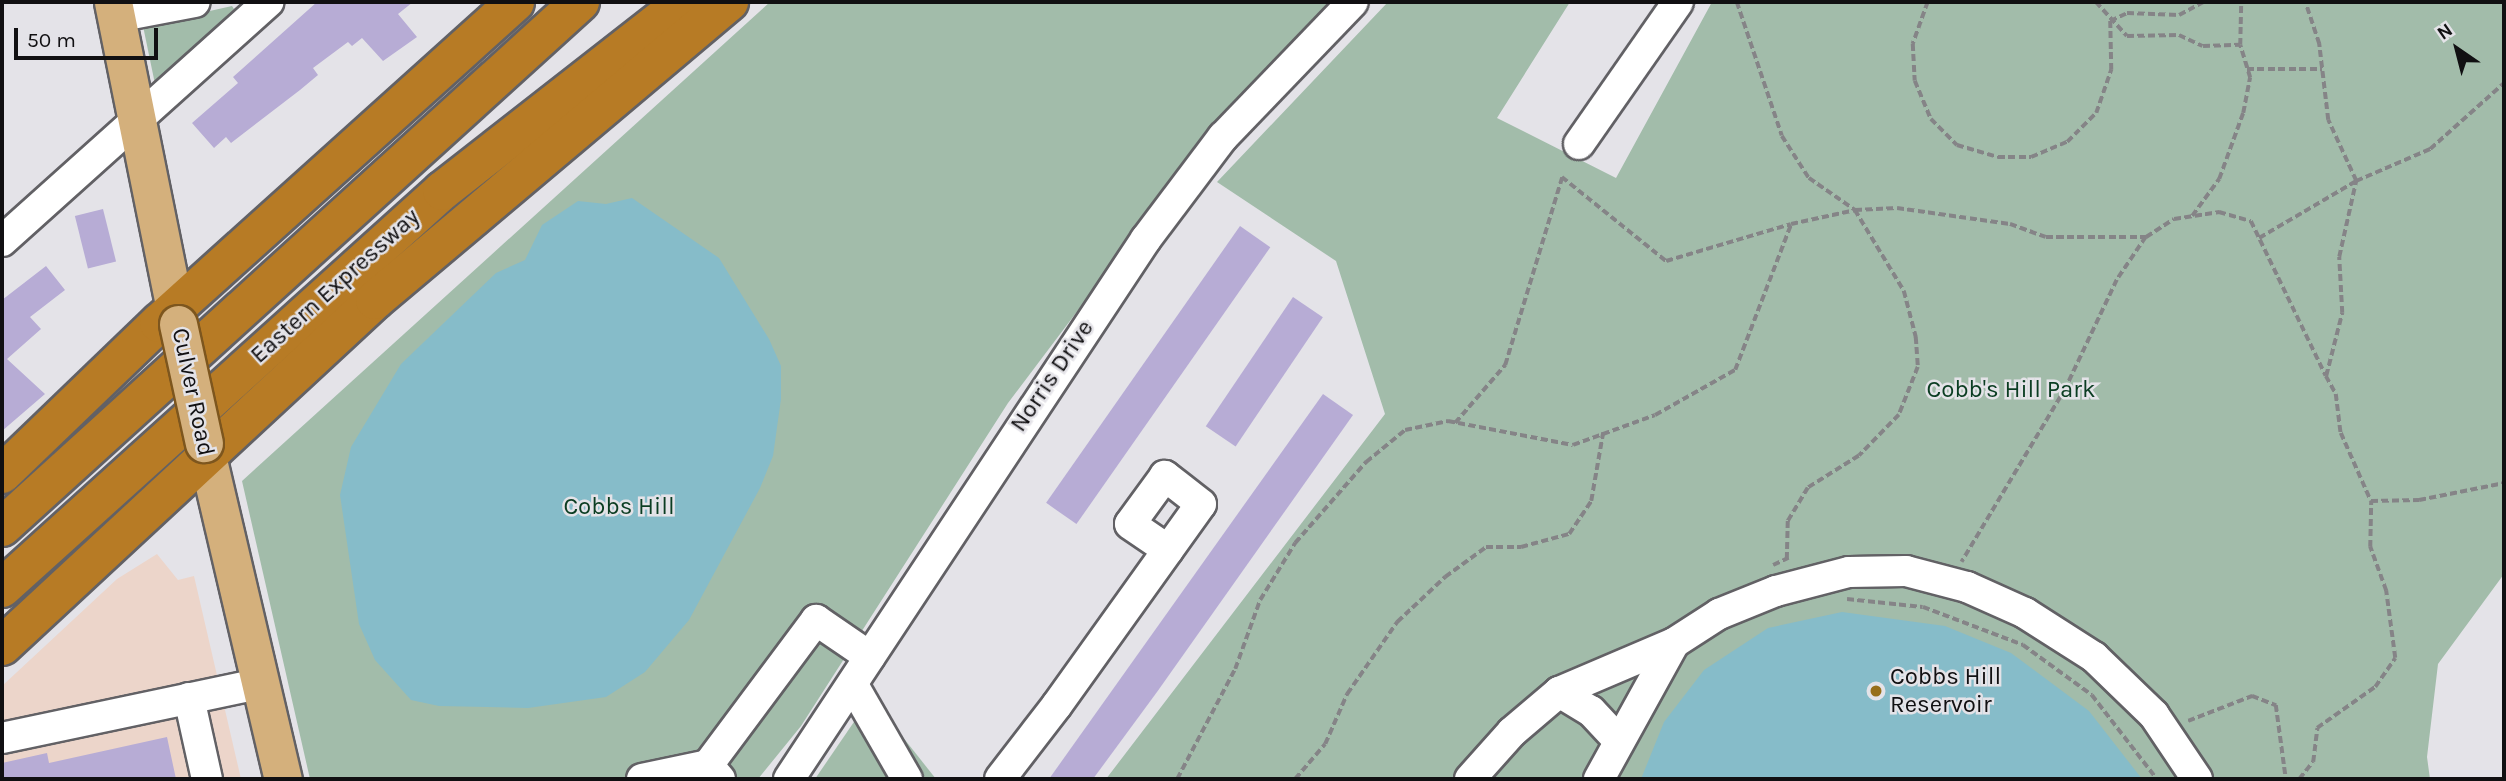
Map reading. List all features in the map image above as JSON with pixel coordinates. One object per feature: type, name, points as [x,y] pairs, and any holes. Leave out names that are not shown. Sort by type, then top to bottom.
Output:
[{"type":"highway","points":[[2,474],[177,316],[514,2]]},
{"type":"highway","name":"Eastern Expressway","points":[[2,527],[580,2]]},
{"type":"highway","name":"Eastern Expressway","points":[[2,588],[442,191],[684,2]]},
{"type":"highway","points":[[2,646],[206,450],[384,292],[729,2]]},
{"type":"main road","name":"Culver Road","points":[[115,9],[206,450],[283,779]]},
{"type":"street","points":[[115,9],[195,2]]},
{"type":"street","points":[[2,241],[268,2]]},
{"type":"street","name":"Norris Drive","points":[[789,779],[1146,239],[1223,137],[1353,2]]},
{"type":"street","points":[[1579,144],[1678,2]]},
{"type":"street","points":[[1000,779],[1168,550]]},
{"type":"street","points":[[1471,779],[1511,732],[1559,692],[1674,643],[1719,614],[1776,591],[1849,572],[1906,571],[1951,583],[2025,613],[2094,657],[2165,731],[2197,779]]},
{"type":"street","points":[[642,779],[714,772],[816,620],[870,657]]},
{"type":"street","points":[[1599,779],[1618,740],[1674,643]]},
{"type":"street","points":[[2,738],[259,684]]},
{"type":"street","points":[[853,685],[907,779]]},
{"type":"street","points":[[1559,692],[1591,711],[1618,740]]},
{"type":"street","points":[[189,698],[207,779]]},
{"type":"path","points":[[1737,2],[1782,136],[1809,178],[1855,210],[1904,291],[1918,367],[1899,415],[1859,456],[1808,488],[1788,521],[1789,557],[1776,591]]},
{"type":"path","points":[[1928,2],[1913,44],[1915,82],[1931,119],[1957,145],[1998,157],[2031,157],[2067,142],[2096,113],[2111,70],[2110,21]]},
{"type":"path","points":[[2096,2],[2110,21],[2127,36],[2179,35],[2203,46],[2240,45]]},
{"type":"path","points":[[2110,21],[2127,13],[2179,15],[2203,2]]},
{"type":"path","points":[[2193,216],[2231,152],[2243,113],[2247,69],[2240,45],[2241,2]]},
{"type":"path","points":[[2305,2],[2322,69],[2328,120],[2356,181],[2339,257],[2342,313],[2326,376]]},
{"type":"path","points":[[2247,69],[2322,69]]},
{"type":"path","points":[[2259,238],[2356,181],[2430,149],[2504,83]]},
{"type":"path","points":[[1455,423],[1505,365],[1562,177],[1667,261],[1791,224],[1855,210],[1897,208],[2010,224],[2046,237],[2146,237]]},
{"type":"path","points":[[1951,583],[2066,388],[2117,280],[2146,237],[2175,219],[2219,212],[2251,221],[2336,394],[2341,433],[2371,501],[2370,547],[2386,591],[2395,658],[2375,687],[2316,728],[2313,762],[2300,779]]},
{"type":"path","points":[[1177,779],[1234,669],[1260,600],[1295,543],[1366,462],[1405,430],[1455,423],[1573,445],[1655,415],[1735,370],[1791,224]]},
{"type":"path","points":[[1295,779],[1325,744],[1347,694],[1397,622],[1445,577],[1486,547],[1521,547],[1569,534],[1591,501],[1603,432]]},
{"type":"path","points":[[2371,501],[2419,500],[2504,484]]},
{"type":"path","points":[[1836,600],[1923,607],[2023,645],[2092,695],[2157,779]]},
{"type":"path","points":[[2165,731],[2252,696],[2276,705],[2286,779]]},
{"type":"shaded area","points":[[157,554],[178,580],[194,576],[241,779],[2,779],[2,686],[117,579]]},
{"type":"green space","name":"Cobbs Hill","points":[[770,2],[1331,2],[1207,139],[1008,403],[801,726],[758,779],[310,779],[242,481]]},
{"type":"green space","name":"Cobb's Hill Park","points":[[1388,2],[1570,2],[1497,118],[1616,178],[1712,2],[2504,2],[2504,574],[2438,664],[2427,757],[2430,779],[1106,779],[1385,414],[1336,261],[1217,182]]},
{"type":"green space","points":[[232,6],[234,9],[155,84],[143,26]]},
{"type":"green space","points":[[871,697],[936,779],[815,779]]},
{"type":"water","points":[[632,198],[719,258],[769,339],[781,366],[781,399],[773,456],[760,488],[689,620],[645,672],[606,697],[528,708],[439,706],[411,700],[375,660],[359,624],[340,495],[351,447],[401,364],[496,273],[525,260],[542,225],[578,201],[606,204]]},
{"type":"water","name":"Cobbs Hill Reservoir","points":[[1842,612],[1945,626],[2011,653],[2089,711],[2142,779],[1641,779],[1664,722],[1704,670],[1768,628]]},
{"type":"building","points":[[317,2],[413,2],[398,14],[417,37],[383,61],[362,38],[352,46],[348,42],[313,68],[318,75],[300,90],[231,143],[226,137],[214,148],[192,123],[238,83],[233,77]]},
{"type":"building","points":[[103,209],[116,261],[88,268],[75,216]]},
{"type":"building","points":[[1240,226],[1270,247],[1076,524],[1046,503]]},
{"type":"building","points":[[46,266],[65,290],[30,317],[41,329],[7,359],[45,394],[2,431],[2,300]]},
{"type":"building","points":[[1293,297],[1323,317],[1236,446],[1206,426]]},
{"type":"building","points":[[1323,394],[1353,415],[1157,692],[1093,779],[1049,779]]},
{"type":"building","points":[[167,737],[176,779],[2,779],[2,763],[47,753],[49,763]]},
{"type":"place","name":"Cobbs Hill Reservoir","points":[[1876,691]]}]
